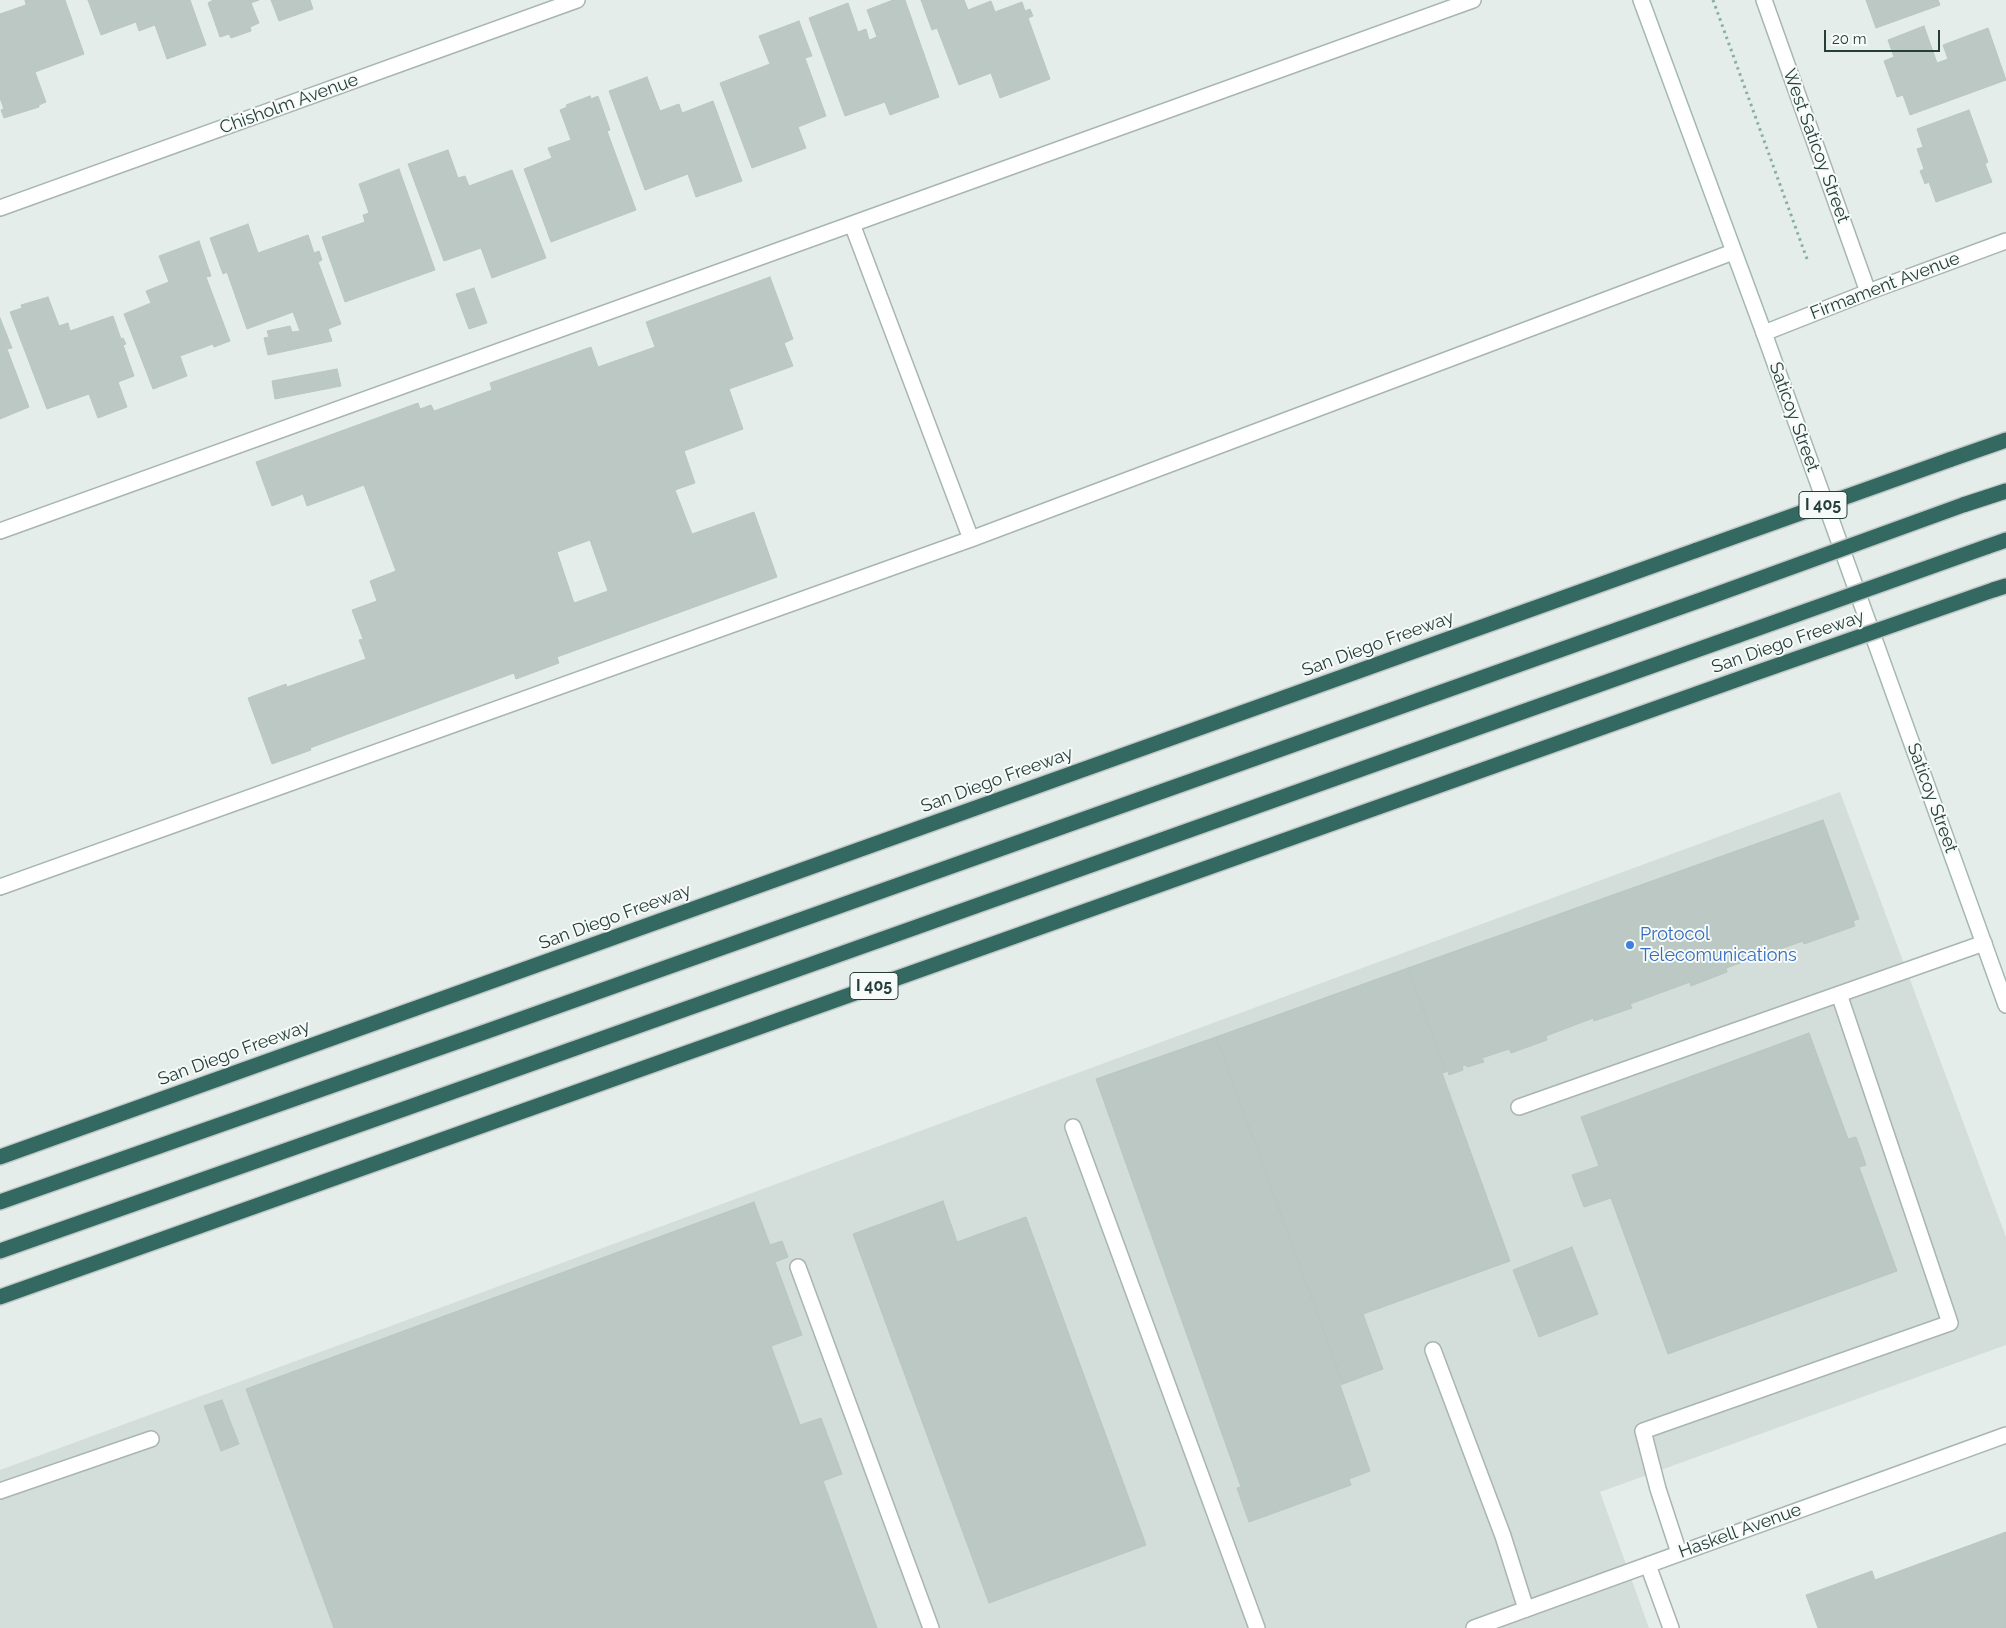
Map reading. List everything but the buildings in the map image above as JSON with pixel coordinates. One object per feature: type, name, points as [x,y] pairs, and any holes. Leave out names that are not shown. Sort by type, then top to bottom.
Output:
[{"type":"highway","name":"San Diego Freeway","points":[[0,1156],[2006,440]]},
{"type":"highway","points":[[0,1202],[482,1033],[2006,491]]},
{"type":"highway","points":[[0,1251],[2006,540]]},
{"type":"highway","name":"San Diego Freeway","points":[[0,1297],[1747,676],[2000,588]]},
{"type":"street","name":"Chisholm Avenue","points":[[0,208],[577,0]]},
{"type":"street","points":[[0,531],[1473,0]]},
{"type":"street","name":"Saticoy Street","points":[[1641,0],[1764,333],[2006,1005]]},
{"type":"street","name":"West Saticoy Street","points":[[1764,0],[1868,292]]},
{"type":"street","points":[[852,224],[971,540]]},
{"type":"street","name":"Firmament Avenue","points":[[1764,333],[2006,241]]},
{"type":"street","points":[[0,887],[971,540],[1733,252]]},
{"type":"street","points":[[1519,1107],[1984,943]]},
{"type":"street","points":[[1679,1554],[1658,1489],[1643,1431],[1950,1323],[1839,994]]},
{"type":"street","points":[[1073,1127],[1257,1628]]},
{"type":"street","points":[[798,1267],[931,1628]]},
{"type":"street","points":[[1433,1350],[1502,1536],[1526,1609]]},
{"type":"street","name":"Haskell Avenue","points":[[1474,1628],[2006,1435]]},
{"type":"street","points":[[0,1491],[151,1439]]},
{"type":"street","points":[[1648,1565],[1670,1628]]},
{"type":"path","points":[[1714,0],[1807,259]]},
{"type":"shaded area","points":[[1840,792],[2006,1237],[2006,1345],[1600,1492],[1649,1628],[0,1628],[0,1470]]},
{"type":"place","name":"Protocol Telecomunications","points":[[1630,945]]}]
